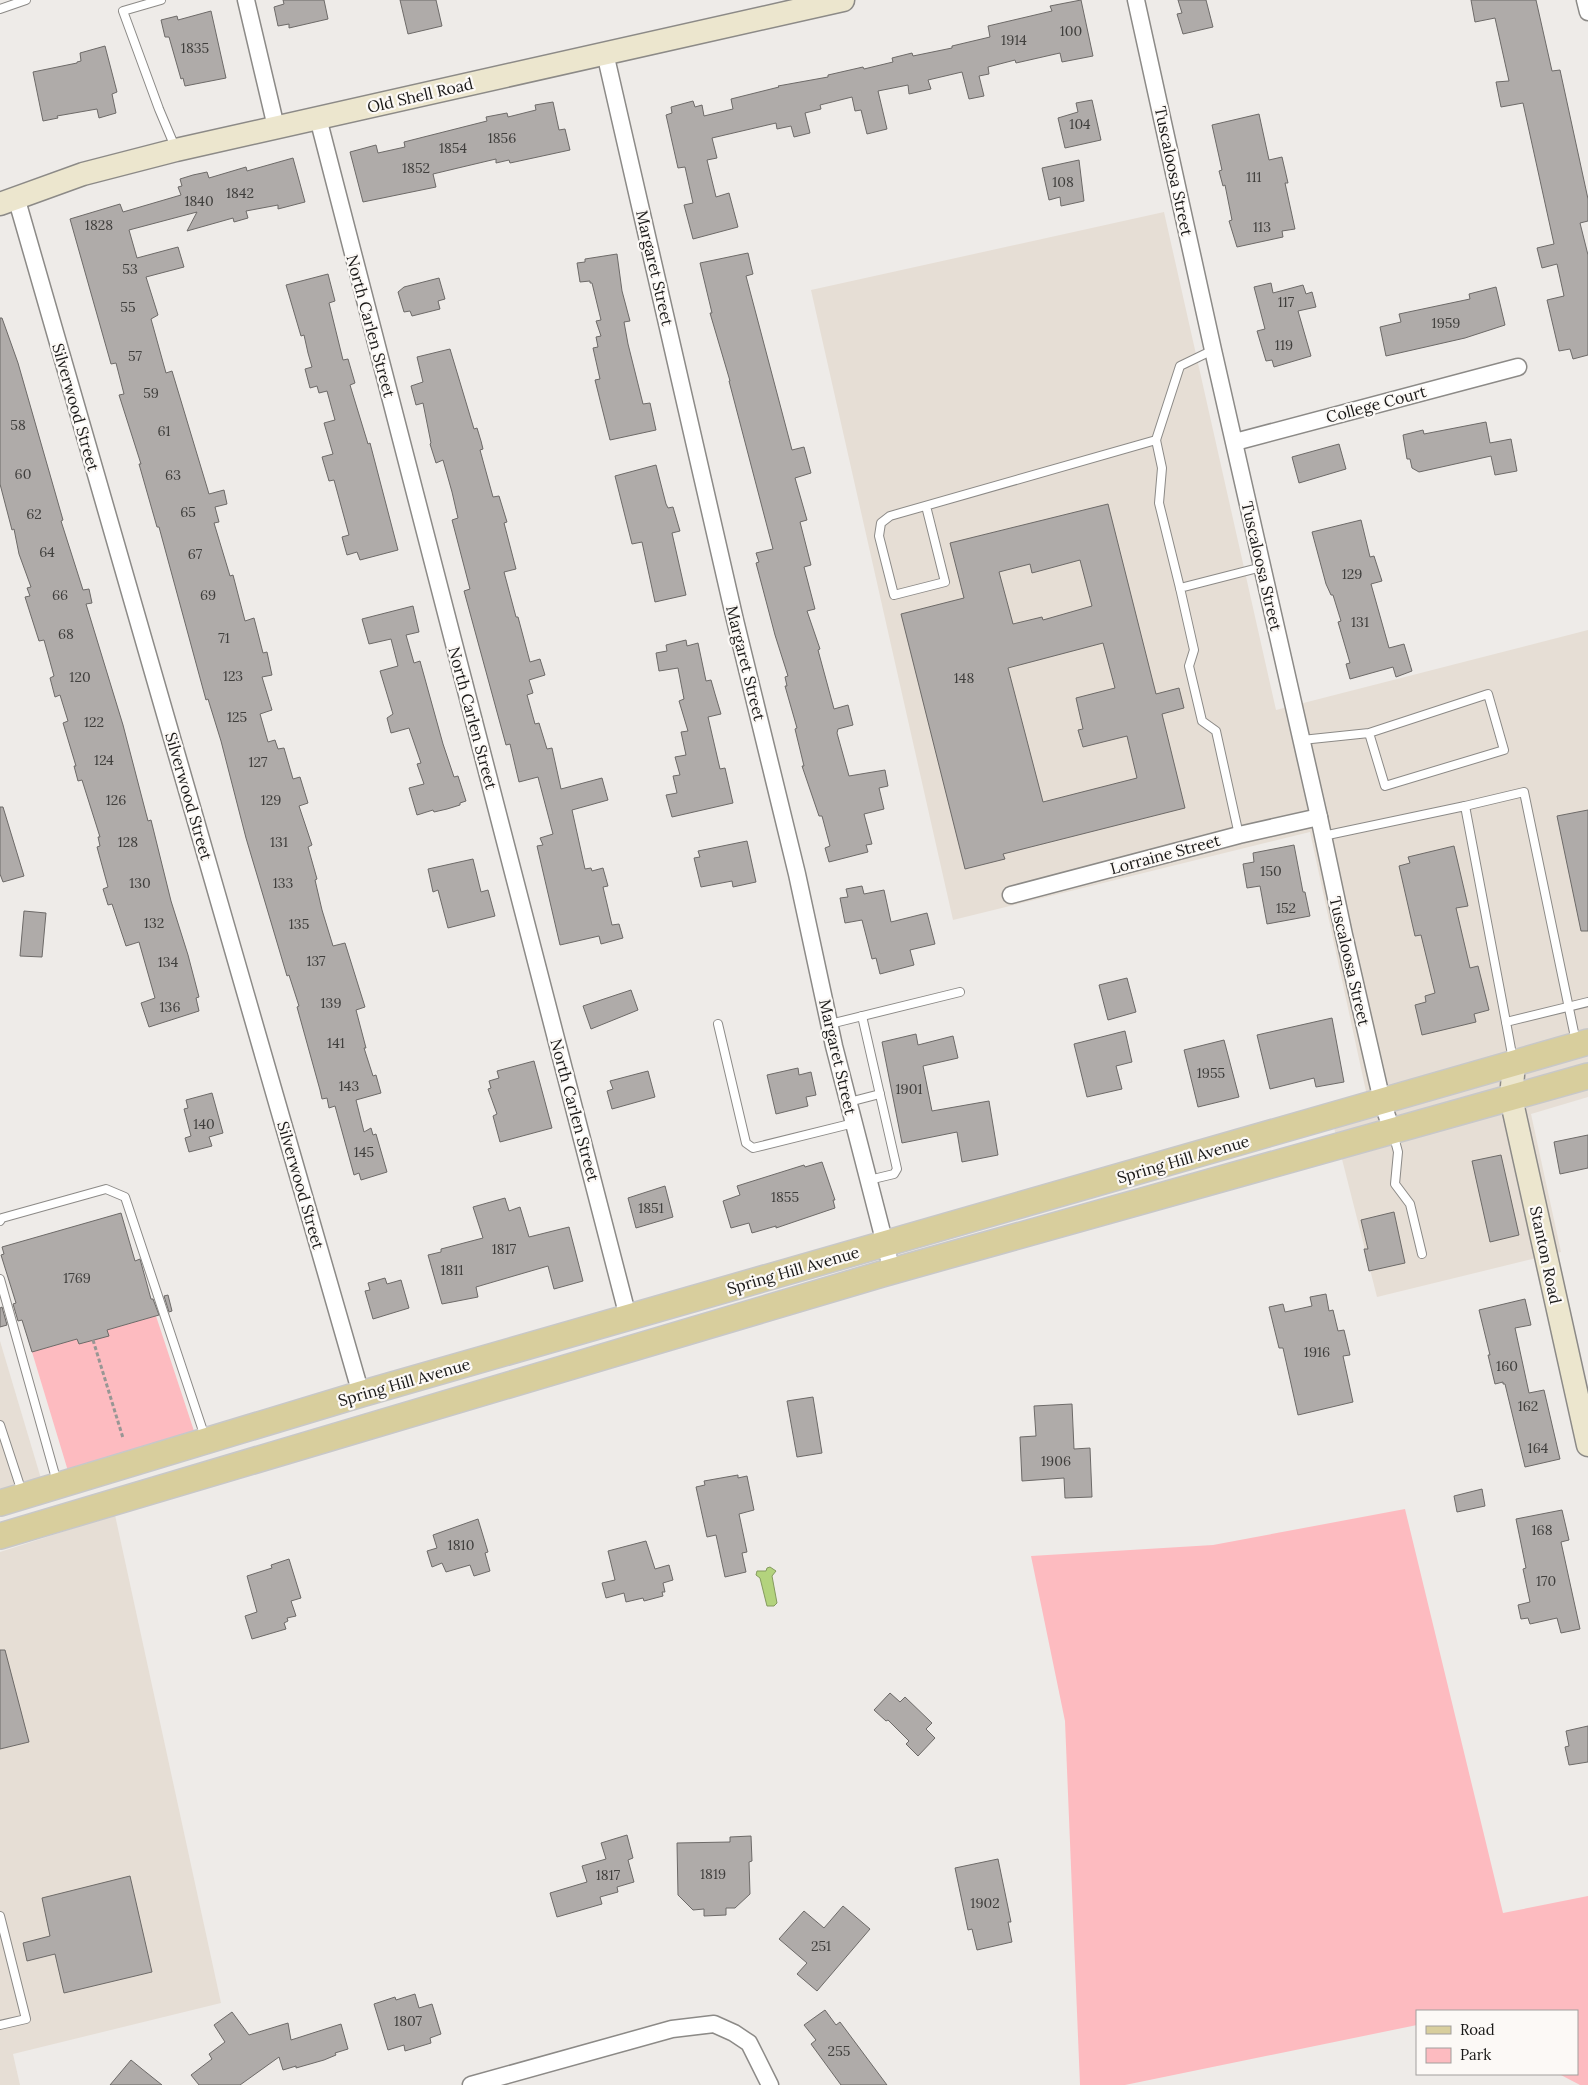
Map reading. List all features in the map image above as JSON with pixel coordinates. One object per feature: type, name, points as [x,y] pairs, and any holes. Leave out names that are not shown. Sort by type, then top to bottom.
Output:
[{"type":"main road","name":"Spring Hill Avenue","points":[[0,1536],[20,1508],[58,1485],[361,1394],[1583,1044]]},
{"type":"main road","name":"Spring Hill Avenue","points":[[20,1508],[892,1272],[1588,1076]]},
{"type":"street","points":[[246,0],[276,127]]},
{"type":"street","name":"Old Shell Road","points":[[8,200],[83,174],[176,150],[843,0]]},
{"type":"street","name":"Tuscaloosa Street","points":[[1136,0],[1344,935],[1382,1101],[1392,1131]]},
{"type":"street","points":[[1585,0],[1588,12]]},
{"type":"street","name":"Margaret Street","points":[[605,52],[731,601],[797,874],[830,1024],[892,1272]]},
{"type":"street","name":"North Carlen Street","points":[[318,118],[628,1317]]},
{"type":"street","name":"Silverwood Street","points":[[8,200],[361,1394]]},
{"type":"street","name":"College Court","points":[[1235,442],[1518,367]]},
{"type":"street","name":"Lorraine Street","points":[[1012,895],[1239,835],[1319,817]]},
{"type":"street","name":"Stanton Road","points":[[1514,1064],[1511,1098],[1588,1445]]},
{"type":"street","points":[[471,2085],[672,2029],[714,2024],[734,2033],[749,2043],[770,2085]]},
{"type":"lane","points":[[0,10],[26,0]]},
{"type":"lane","points":[[161,0],[123,11],[159,110],[176,150]]},
{"type":"lane","points":[[1213,350],[1180,366],[1156,440],[1162,468],[1159,503],[1194,650],[1189,666],[1202,721],[1216,731],[1239,835]]},
{"type":"lane","points":[[926,506],[945,582],[894,595],[879,536],[880,523],[890,516],[1156,440]]},
{"type":"lane","points":[[1180,588],[1262,567]]},
{"type":"lane","points":[[1302,740],[1369,733],[1488,694],[1504,750],[1384,786],[1369,733]]},
{"type":"lane","points":[[1323,836],[1524,792],[1568,1007],[1583,1044]]},
{"type":"lane","points":[[1465,806],[1514,1064]]},
{"type":"lane","points":[[830,1024],[960,992]]},
{"type":"lane","points":[[1506,1022],[1588,1002]]},
{"type":"lane","points":[[862,1016],[897,1169],[894,1174],[868,1180]]},
{"type":"lane","points":[[718,1024],[746,1143],[753,1148],[854,1123]]},
{"type":"lane","points":[[849,1102],[880,1094]]},
{"type":"lane","points":[[1392,1131],[1398,1152],[1396,1184],[1410,1204],[1422,1254]]},
{"type":"lane","points":[[0,1221],[2,1218],[106,1189],[125,1197],[206,1441]]},
{"type":"lane","points":[[0,1279],[58,1485]]},
{"type":"lane","points":[[0,1425],[20,1508]]},
{"type":"lane","points":[[0,1916],[26,2019],[0,2025]]},
{"type":"path","points":[[93,1340],[123,1438]]},
{"type":"shaded area","points":[[1164,212],[1276,710],[1588,630],[1588,1097],[1531,1114],[1561,1252],[1377,1297],[1329,1108],[1367,1096],[1310,832],[953,920],[811,290]]},
{"type":"shaded area","points":[[0,1341],[42,1482],[0,1495]]},
{"type":"shaded area","points":[[115,1515],[221,2003],[13,2054],[20,2085],[0,2085],[0,1552]]},
{"type":"shaded area","points":[[770,1567],[776,1571],[772,1576],[777,1603],[774,1606],[767,1606],[760,1578],[756,1575],[757,1571],[766,1571]]},
{"type":"green space","points":[[156,1316],[195,1434],[68,1471],[32,1352],[77,1339],[79,1344],[108,1336],[107,1330]]},
{"type":"green space","points":[[1405,1509],[1503,1913],[1588,1896],[1588,2085],[1580,2085],[1561,2075],[1578,2075],[1578,2010],[1416,2010],[1416,2025],[1125,2085],[1080,2085],[1065,1721],[1031,1556],[1213,1545]]},
{"type":"building","points":[[283,0],[324,0],[328,19],[289,28],[289,24],[278,26],[274,7],[284,4]]},
{"type":"building","points":[[400,0],[436,0],[442,26],[408,34]]},
{"type":"building","points":[[1081,0],[1093,56],[1062,62],[1060,53],[1016,63],[1015,60],[988,67],[989,74],[979,76],[984,96],[969,99],[962,72],[928,80],[931,89],[909,94],[908,85],[878,91],[887,129],[867,134],[861,110],[855,111],[852,97],[820,105],[821,109],[805,113],[810,133],[794,137],[791,126],[777,129],[776,123],[712,138],[717,158],[707,160],[716,197],[729,193],[738,227],[693,239],[684,205],[693,203],[685,167],[678,168],[666,115],[672,113],[671,107],[693,101],[695,107],[702,105],[704,116],[733,109],[731,99],[778,86],[893,62],[892,58],[912,53],[913,56],[952,48],[952,46],[990,37],[988,26],[1052,11],[1050,6]]},
{"type":"building","points":[[1178,0],[1206,0],[1213,27],[1183,34],[1177,14],[1182,13]]},
{"type":"building","points":[[1471,0],[1536,0],[1552,71],[1560,70],[1588,199],[1588,221],[1580,223],[1588,255],[1588,355],[1573,359],[1570,349],[1559,351],[1547,300],[1564,296],[1557,264],[1542,268],[1537,248],[1554,244],[1523,103],[1501,107],[1496,82],[1509,81],[1495,18],[1475,22]]},
{"type":"building","points":[[211,11],[226,78],[185,86],[183,78],[181,79],[169,37],[165,37],[161,20],[177,16],[178,20]]},
{"type":"building","points":[[105,46],[117,92],[112,94],[116,113],[99,118],[97,109],[57,116],[58,118],[43,121],[33,72],[77,63],[81,61],[80,53]]},
{"type":"building","points":[[1092,100],[1101,140],[1065,148],[1058,118],[1078,112],[1076,103]]},
{"type":"building","points":[[553,102],[559,130],[565,129],[570,150],[510,163],[509,160],[496,163],[496,159],[433,174],[436,187],[363,202],[350,152],[376,145],[378,153],[405,147],[404,142],[487,121],[486,117],[507,113],[508,117],[536,110],[535,105]]},
{"type":"building","points":[[1259,114],[1269,160],[1282,157],[1288,183],[1285,183],[1295,229],[1282,231],[1283,237],[1237,247],[1229,221],[1232,220],[1225,185],[1223,186],[1219,171],[1222,170],[1212,125]]},
{"type":"building","points":[[293,158],[305,202],[278,209],[278,205],[246,211],[248,218],[234,222],[233,218],[187,231],[197,212],[129,230],[137,258],[178,247],[184,267],[146,277],[158,315],[151,319],[166,373],[172,371],[209,494],[224,490],[227,504],[215,507],[219,522],[214,523],[230,576],[233,575],[245,621],[254,618],[263,653],[267,652],[272,675],[262,677],[272,710],[260,714],[268,742],[275,740],[278,749],[284,748],[293,779],[300,777],[308,803],[299,806],[312,845],[308,847],[317,879],[315,880],[322,910],[333,946],[345,943],[365,1007],[356,1010],[366,1048],[364,1048],[373,1076],[376,1075],[381,1093],[356,1100],[364,1132],[371,1128],[373,1135],[376,1134],[387,1172],[361,1180],[359,1173],[354,1175],[335,1106],[329,1108],[327,1098],[322,1099],[297,1007],[299,1006],[289,975],[287,976],[246,838],[221,741],[208,699],[206,700],[159,527],[157,527],[139,464],[141,464],[119,395],[124,394],[116,363],[111,364],[70,219],[120,204],[123,212],[181,195],[178,187],[182,186],[180,179],[193,175],[207,172],[209,178],[246,167],[247,171]]},
{"type":"building","points":[[1079,160],[1084,201],[1061,206],[1060,197],[1049,200],[1042,168]]},
{"type":"building","points":[[748,253],[753,274],[746,276],[792,450],[804,447],[811,473],[795,478],[807,520],[800,522],[811,565],[804,567],[815,609],[807,611],[820,649],[818,650],[834,709],[848,705],[853,725],[838,729],[837,733],[849,776],[885,770],[888,786],[879,788],[884,809],[864,814],[872,844],[866,845],[868,852],[829,862],[825,848],[830,846],[822,816],[819,816],[802,766],[804,766],[795,729],[797,728],[785,686],[787,686],[785,677],[788,676],[756,563],[759,562],[756,553],[773,549],[730,381],[710,313],[712,313],[700,263]]},
{"type":"building","points":[[617,254],[622,291],[630,321],[624,322],[628,344],[643,404],[650,403],[656,430],[610,440],[595,380],[600,379],[593,348],[598,347],[596,337],[601,336],[596,321],[601,320],[592,283],[590,281],[580,282],[577,263],[585,262],[585,259]]},
{"type":"building","points":[[328,274],[335,301],[329,303],[343,360],[348,359],[355,383],[350,385],[368,444],[370,443],[398,550],[360,560],[357,552],[347,555],[342,537],[349,535],[334,480],[329,481],[322,457],[333,454],[324,423],[335,420],[327,391],[319,393],[317,386],[310,388],[305,369],[312,367],[304,335],[301,336],[286,285]]},
{"type":"building","points":[[439,278],[445,299],[438,301],[440,309],[412,316],[410,311],[404,312],[398,292],[404,287]]},
{"type":"building","points":[[1271,283],[1273,293],[1303,285],[1306,294],[1312,292],[1316,307],[1298,311],[1311,356],[1274,367],[1272,360],[1266,361],[1257,331],[1265,329],[1254,287]]},
{"type":"building","points":[[1496,287],[1505,325],[1465,338],[1386,356],[1380,327],[1401,322],[1399,314],[1470,299],[1469,294]]},
{"type":"building","points":[[0,318],[2,318],[18,363],[63,520],[61,521],[83,590],[89,589],[92,603],[86,604],[123,725],[148,821],[151,820],[171,901],[199,997],[196,998],[199,1011],[149,1027],[141,1003],[155,998],[139,942],[126,946],[112,904],[108,905],[103,889],[108,887],[97,847],[100,846],[98,837],[100,837],[82,780],[78,781],[74,766],[76,766],[63,723],[68,721],[60,695],[55,697],[50,678],[54,676],[44,640],[39,641],[25,597],[30,596],[27,588],[31,587],[19,554],[14,529],[12,530],[0,484]]},
{"type":"building","points":[[450,349],[474,429],[477,428],[481,441],[483,449],[480,450],[493,497],[499,496],[507,522],[504,523],[516,569],[504,572],[516,617],[518,617],[530,662],[540,659],[545,675],[529,680],[533,693],[527,695],[535,724],[539,723],[547,749],[552,748],[561,789],[602,778],[608,800],[572,810],[585,869],[591,868],[592,871],[603,868],[608,886],[603,887],[612,925],[619,924],[623,938],[601,944],[599,936],[560,945],[537,846],[543,845],[540,838],[553,834],[538,777],[519,782],[510,744],[506,745],[464,591],[470,589],[452,520],[458,518],[452,492],[443,460],[436,463],[430,444],[423,403],[416,405],[411,386],[423,382],[417,357]]},
{"type":"building","points":[[1486,422],[1490,443],[1511,439],[1517,471],[1495,475],[1491,456],[1419,472],[1412,468],[1410,459],[1407,459],[1403,435],[1423,430],[1424,434]]},
{"type":"building","points":[[1339,444],[1346,469],[1299,483],[1292,457]]},
{"type":"building","points":[[656,465],[666,504],[668,508],[673,507],[680,531],[672,533],[686,595],[655,602],[642,542],[632,544],[615,476]]},
{"type":"building","points":[[1108,504],[1156,694],[1179,688],[1184,708],[1162,714],[1185,808],[1003,854],[1005,859],[965,869],[901,614],[964,598],[950,543]],"holes":[[[1080,560],[1092,606],[1043,620],[1042,617],[1013,624],[999,572],[1030,564],[1032,573]],[[1103,643],[1115,688],[1076,698],[1083,729],[1078,730],[1083,747],[1127,736],[1137,778],[1043,802],[1008,668]]]},
{"type":"building","points":[[1361,520],[1370,557],[1374,556],[1382,581],[1371,584],[1389,648],[1404,644],[1412,671],[1396,677],[1393,667],[1350,679],[1346,664],[1350,663],[1338,622],[1341,621],[1333,595],[1331,595],[1326,584],[1312,532]]},
{"type":"building","points":[[413,606],[419,632],[406,635],[414,663],[420,661],[443,744],[454,777],[458,776],[466,801],[447,809],[434,812],[433,810],[417,815],[409,788],[424,784],[417,764],[421,763],[409,728],[391,733],[387,718],[393,714],[380,671],[398,666],[391,639],[369,644],[362,619]]},
{"type":"building","points":[[686,640],[687,646],[698,643],[706,681],[711,680],[721,714],[708,717],[720,769],[725,768],[733,803],[672,817],[666,795],[677,793],[673,776],[680,775],[675,757],[686,755],[681,732],[688,731],[679,701],[684,699],[678,668],[659,671],[656,653],[667,651],[666,645]]},
{"type":"building","points":[[0,807],[3,807],[24,876],[3,882],[0,874]]},
{"type":"building","points":[[1588,810],[1588,931],[1581,931],[1557,816]]},
{"type":"building","points":[[747,841],[756,882],[733,887],[732,881],[701,887],[694,858],[700,857],[698,851]]},
{"type":"building","points":[[1294,845],[1303,892],[1305,892],[1310,916],[1267,924],[1260,886],[1247,888],[1243,864],[1254,862],[1253,853]]},
{"type":"building","points":[[1454,846],[1468,906],[1456,908],[1470,968],[1478,966],[1489,1010],[1474,1014],[1476,1022],[1422,1035],[1415,1005],[1426,1002],[1425,996],[1435,993],[1421,935],[1415,936],[1399,866],[1410,863],[1408,857]]},
{"type":"building","points":[[473,859],[481,892],[488,890],[495,916],[448,928],[438,890],[433,892],[428,869]]},
{"type":"building","points":[[862,886],[864,894],[884,890],[891,922],[927,913],[935,944],[910,950],[914,965],[880,974],[876,958],[872,959],[862,920],[845,923],[840,898],[848,897],[846,889]]},
{"type":"building","points":[[24,911],[46,913],[42,957],[20,956]]},
{"type":"building","points":[[1127,978],[1136,1012],[1108,1020],[1099,985]]},
{"type":"building","points":[[631,990],[638,1010],[591,1029],[583,1006]]},
{"type":"building","points":[[1332,1018],[1344,1082],[1316,1087],[1314,1078],[1270,1089],[1257,1035]]},
{"type":"building","points":[[1125,1031],[1132,1062],[1116,1066],[1122,1089],[1087,1097],[1074,1044]]},
{"type":"building","points":[[916,1034],[918,1045],[953,1036],[958,1058],[923,1066],[932,1111],[989,1101],[998,1155],[962,1162],[957,1132],[902,1143],[882,1042]]},
{"type":"building","points":[[1224,1040],[1239,1097],[1198,1107],[1184,1050]]},
{"type":"building","points":[[534,1061],[552,1128],[500,1142],[493,1116],[497,1114],[488,1089],[491,1088],[489,1081],[499,1078],[497,1071]]},
{"type":"building","points":[[798,1068],[799,1075],[811,1072],[816,1095],[806,1097],[808,1106],[776,1114],[767,1075]]},
{"type":"building","points":[[648,1071],[655,1097],[612,1109],[607,1091],[613,1089],[610,1081]]},
{"type":"building","points":[[212,1093],[223,1133],[209,1137],[212,1146],[189,1152],[185,1138],[191,1136],[184,1109],[188,1108],[186,1100]]},
{"type":"building","points":[[1588,1135],[1588,1168],[1560,1174],[1554,1142]]},
{"type":"building","points":[[1501,1155],[1519,1235],[1490,1242],[1472,1161]]},
{"type":"building","points":[[822,1162],[835,1200],[833,1200],[835,1208],[776,1228],[776,1226],[752,1233],[749,1223],[731,1228],[723,1201],[740,1195],[737,1186],[804,1165],[805,1167]]},
{"type":"building","points":[[665,1186],[673,1217],[636,1228],[628,1198]]},
{"type":"building","points":[[505,1198],[509,1211],[520,1207],[529,1237],[569,1227],[583,1281],[554,1289],[548,1266],[476,1287],[478,1297],[442,1304],[428,1255],[441,1252],[441,1249],[483,1238],[473,1207]]},
{"type":"building","points":[[1394,1212],[1405,1263],[1369,1271],[1364,1249],[1368,1249],[1361,1220]]},
{"type":"building","points":[[121,1213],[135,1261],[140,1259],[151,1299],[153,1299],[159,1315],[107,1330],[109,1336],[79,1344],[77,1339],[32,1352],[22,1320],[18,1321],[13,1304],[16,1303],[1,1255],[4,1254],[2,1247]]},
{"type":"building","points":[[385,1278],[387,1284],[401,1280],[409,1308],[373,1319],[365,1291],[370,1290],[368,1283]]},
{"type":"building","points":[[1326,1294],[1329,1311],[1333,1310],[1338,1331],[1344,1330],[1350,1355],[1343,1356],[1353,1402],[1298,1415],[1283,1348],[1279,1348],[1269,1307],[1283,1304],[1285,1312],[1312,1306],[1310,1297]]},
{"type":"building","points":[[168,1295],[172,1311],[169,1312],[164,1296]]},
{"type":"building","points":[[1525,1299],[1531,1325],[1515,1328],[1529,1393],[1544,1390],[1560,1459],[1525,1467],[1505,1384],[1503,1382],[1495,1384],[1479,1310]]},
{"type":"building","points":[[2,1307],[7,1325],[0,1327],[0,1308]]},
{"type":"building","points":[[813,1397],[822,1453],[797,1457],[787,1401]]},
{"type":"building","points":[[1072,1404],[1074,1449],[1090,1448],[1092,1497],[1065,1498],[1064,1478],[1022,1481],[1020,1437],[1036,1436],[1034,1406]]},
{"type":"building","points":[[738,1475],[738,1478],[747,1476],[754,1510],[739,1514],[747,1552],[742,1553],[746,1572],[725,1577],[716,1535],[707,1537],[696,1487],[705,1485],[704,1481]]},
{"type":"building","points":[[1482,1489],[1485,1506],[1457,1512],[1454,1496]]},
{"type":"building","points":[[1562,1510],[1569,1540],[1561,1542],[1580,1629],[1561,1633],[1557,1618],[1530,1624],[1528,1618],[1521,1619],[1518,1605],[1530,1602],[1523,1569],[1526,1568],[1516,1519]]},
{"type":"building","points":[[478,1519],[488,1552],[485,1553],[490,1571],[474,1576],[470,1565],[446,1572],[442,1563],[432,1567],[427,1551],[437,1548],[433,1535]]},
{"type":"building","points":[[646,1541],[655,1569],[669,1565],[673,1580],[663,1583],[665,1592],[662,1592],[663,1596],[644,1601],[643,1598],[626,1602],[624,1593],[606,1598],[602,1583],[615,1580],[608,1551]]},
{"type":"building","points":[[289,1559],[301,1598],[291,1601],[296,1616],[287,1618],[288,1621],[284,1623],[286,1629],[252,1639],[245,1616],[257,1612],[247,1576],[272,1568],[271,1565]]},
{"type":"building","points":[[0,1650],[5,1650],[29,1742],[0,1749]]},
{"type":"building","points":[[890,1693],[900,1702],[905,1697],[932,1723],[926,1729],[935,1738],[918,1756],[906,1744],[909,1741],[888,1720],[886,1721],[874,1710]]},
{"type":"building","points":[[1588,1726],[1588,1762],[1569,1765],[1565,1747],[1569,1746],[1566,1731]]},
{"type":"building","points":[[627,1835],[633,1858],[628,1860],[634,1882],[617,1887],[618,1892],[600,1897],[602,1904],[557,1917],[550,1893],[587,1882],[582,1866],[606,1859],[601,1843]]},
{"type":"building","points":[[751,1836],[752,1861],[749,1862],[750,1894],[735,1908],[726,1908],[726,1915],[704,1916],[704,1909],[693,1910],[678,1895],[677,1843],[730,1842],[730,1837]]},
{"type":"building","points":[[998,1859],[1011,1922],[1008,1922],[1012,1942],[977,1950],[972,1929],[968,1930],[955,1868]]},
{"type":"building","points":[[130,1876],[152,1972],[64,1993],[55,1954],[27,1961],[23,1943],[50,1936],[42,1898]]},
{"type":"building","points":[[843,1906],[870,1929],[817,1991],[797,1974],[807,1963],[779,1939],[804,1911],[824,1928]]},
{"type":"building","points":[[415,1994],[419,2008],[432,2004],[441,2034],[430,2038],[431,2043],[405,2051],[404,2045],[388,2050],[374,2004],[395,1997],[396,2000]]},
{"type":"building","points":[[825,2010],[836,2025],[840,2022],[887,2085],[841,2085],[811,2044],[816,2040],[804,2025]]},
{"type":"building","points":[[232,2012],[249,2035],[288,2023],[291,2040],[341,2024],[348,2049],[335,2053],[336,2055],[324,2060],[283,2070],[279,2057],[240,2085],[199,2085],[191,2075],[212,2059],[209,2054],[225,2042],[214,2025]]},
{"type":"building","points":[[131,2060],[142,2069],[162,2085],[110,2085]]}]
